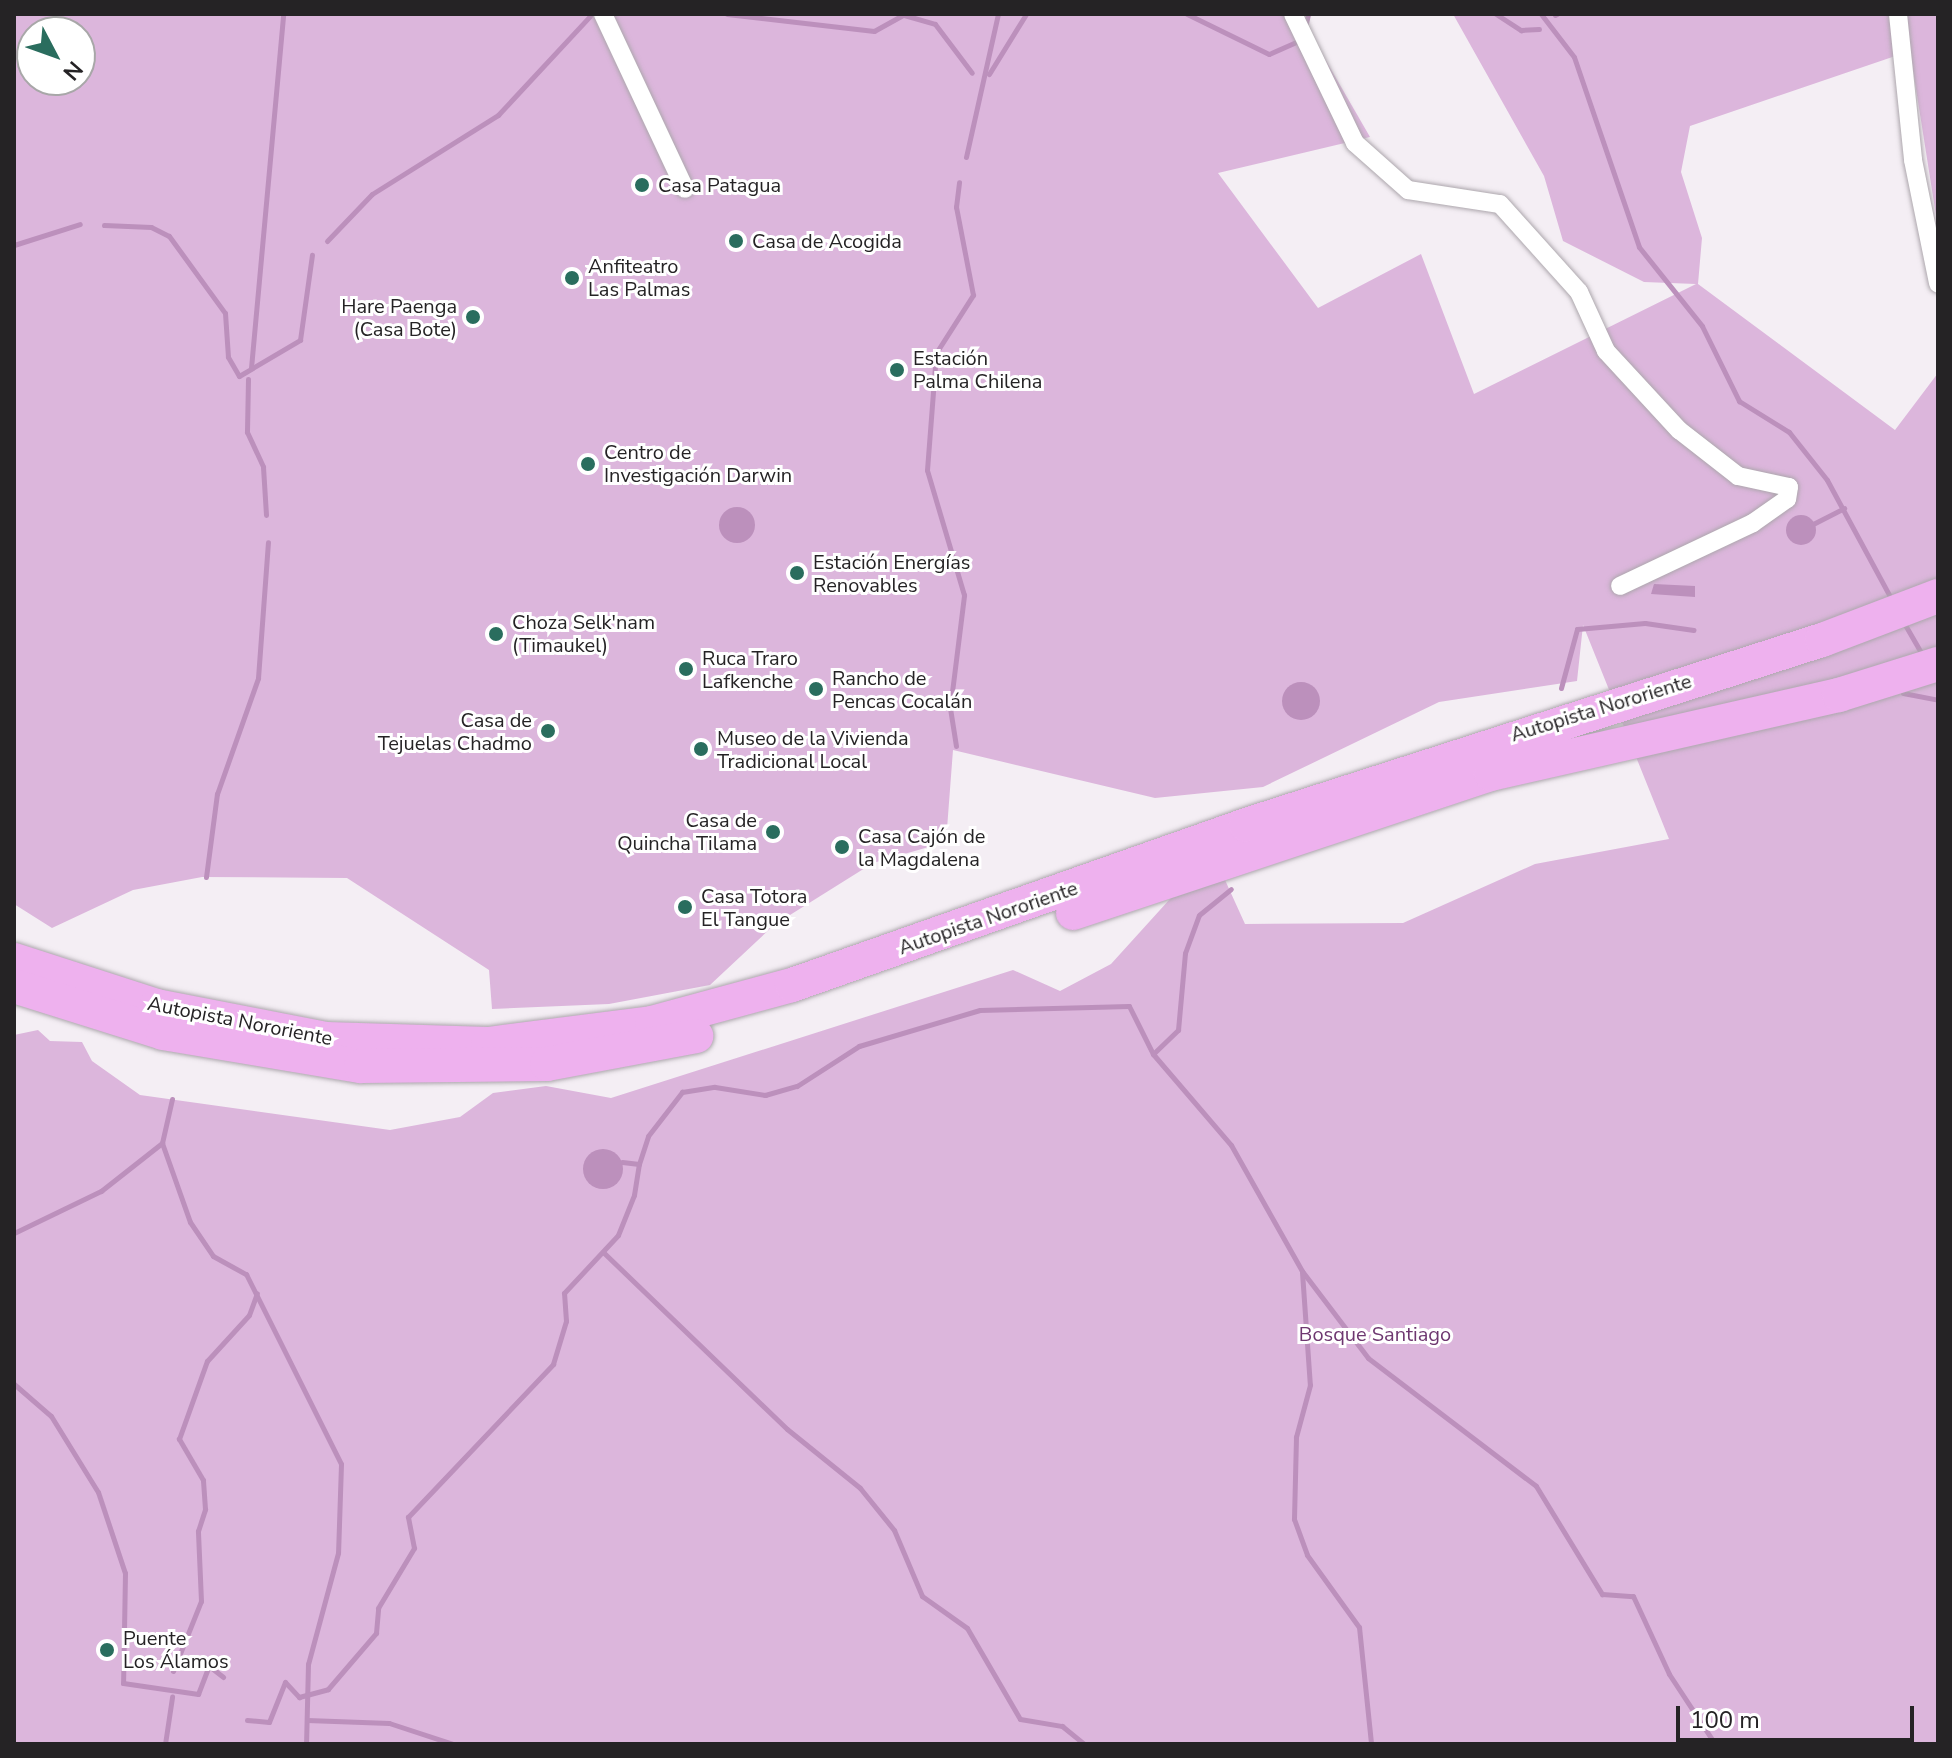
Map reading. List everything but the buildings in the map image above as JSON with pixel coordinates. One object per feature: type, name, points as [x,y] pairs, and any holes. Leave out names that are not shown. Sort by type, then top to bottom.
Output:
[{"type":"highway","name":"Autopista Nororiente","points":[[14,960],[156,1006],[326,1039],[449,1046],[605,1032],[792,985],[1455,754],[1758,659],[1938,596]]},
{"type":"highway","name":"Autopista Nororiente","points":[[14,986],[163,1033],[326,1063],[469,1070],[626,1053],[814,1001],[1461,783],[1802,703],[1938,664]]},
{"type":"street","points":[[603,14],[685,189]]},
{"type":"street","points":[[1293,14],[1355,143],[1408,190],[1500,204],[1579,292],[1606,351],[1679,430],[1738,476],[1789,487],[1787,499],[1753,523],[1620,586]]},
{"type":"street","points":[[1898,14],[1913,160],[1938,283]]},
{"type":"green space","name":"Bosque Santiago","points":[[14,14],[1299,14],[1370,137],[1218,173],[1318,308],[1421,254],[1474,394],[1696,284],[1644,282],[1563,241],[1544,176],[1453,14],[1938,14],[1938,228],[1910,51],[1690,126],[1681,172],[1702,238],[1698,284],[1895,430],[1938,373],[1938,1744],[14,1744],[14,1035],[38,1030],[50,1041],[82,1042],[92,1061],[140,1095],[390,1130],[460,1117],[493,1093],[546,1086],[611,1098],[1013,970],[1060,991],[1111,964],[1179,889],[1225,880],[1245,924],[1403,923],[1535,864],[1669,839],[1583,625],[1577,681],[1439,702],[1263,787],[1155,798],[953,750],[946,842],[873,863],[774,925],[710,985],[609,1004],[492,1009],[489,970],[347,878],[202,877],[133,890],[52,928],[14,904]]},
{"type":"shaded area","points":[[737,507],[750,512],[755,525],[750,538],[737,543],[724,538],[719,525],[724,512]]},
{"type":"shaded area","points":[[1801,515],[1811,520],[1816,530],[1811,540],[1801,545],[1791,540],[1786,530],[1791,520]]},
{"type":"shaded area","points":[[1654,584],[1695,586],[1695,597],[1651,594]]},
{"type":"shaded area","points":[[1301,682],[1314,688],[1320,701],[1314,714],[1301,720],[1288,714],[1282,701],[1288,688]]},
{"type":"shaded area","points":[[603,1149],[617,1155],[623,1169],[617,1183],[603,1189],[589,1183],[583,1169],[589,1155]]},
{"type":"waterway","points":[[251,368],[283,14]]},
{"type":"waterway","points":[[727,14],[874,31],[905,14]]},
{"type":"waterway","points":[[966,157],[998,14]]},
{"type":"waterway","points":[[989,74],[1026,14]]},
{"type":"waterway","points":[[1187,14],[1269,54],[1300,40]]},
{"type":"waterway","points":[[1306,23],[1308,14]]},
{"type":"waterway","points":[[1496,14],[1521,30],[1539,29]]},
{"type":"waterway","points":[[1541,14],[1574,57],[1639,247],[1702,326],[1739,401],[1789,432],[1827,480],[1892,600]]},
{"type":"waterway","points":[[904,15],[935,24],[972,73]]},
{"type":"waterway","points":[[327,241],[372,194],[498,115],[590,16]]},
{"type":"waterway","points":[[956,746],[950,708],[964,595],[927,470],[936,353],[973,295],[956,207],[959,182]]},
{"type":"waterway","points":[[14,245],[80,224]]},
{"type":"waterway","points":[[104,225],[151,227],[169,236],[225,313],[228,357],[239,376],[300,340],[312,255]]},
{"type":"waterway","points":[[248,379],[247,432],[263,467],[266,515]]},
{"type":"waterway","points":[[1813,524],[1844,508]]},
{"type":"waterway","points":[[206,877],[217,794],[258,678],[268,542]]},
{"type":"waterway","points":[[1561,688],[1577,629],[1645,623],[1694,630]]},
{"type":"waterway","points":[[1904,623],[1923,656]]},
{"type":"waterway","points":[[1903,693],[1938,700]]},
{"type":"waterway","points":[[1153,1054],[1178,1030],[1185,953],[1199,915],[1231,889]]},
{"type":"waterway","points":[[639,1164],[648,1136],[682,1092],[715,1087],[765,1095],[797,1086],[859,1046],[980,1010],[1129,1006],[1153,1054]]},
{"type":"waterway","points":[[1153,1054],[1231,1145],[1302,1271],[1368,1358],[1536,1486],[1602,1594],[1633,1596],[1669,1674],[1715,1744]]},
{"type":"waterway","points":[[172,1099],[162,1143],[190,1222],[213,1256],[246,1274],[341,1464],[338,1553],[308,1664],[306,1744]]},
{"type":"waterway","points":[[14,1233],[101,1191],[162,1143]]},
{"type":"waterway","points":[[247,1720],[269,1722],[285,1682],[299,1697],[328,1689],[376,1633],[378,1608],[414,1548],[408,1517],[553,1364],[566,1321],[564,1293],[618,1235],[634,1195],[639,1164],[622,1162]]},
{"type":"waterway","points":[[603,1252],[787,1429],[860,1488],[894,1530],[922,1596],[967,1628],[1020,1719],[1062,1726],[1084,1744]]},
{"type":"waterway","points":[[1302,1272],[1310,1385],[1296,1437],[1294,1519],[1307,1555],[1359,1627],[1371,1744]]},
{"type":"waterway","points":[[173,1671],[201,1601],[198,1531],[205,1509],[203,1480],[179,1439],[207,1361],[249,1315],[257,1293]]},
{"type":"waterway","points":[[14,1384],[51,1416],[98,1492],[125,1573],[123,1683],[198,1694],[209,1666],[223,1677]]},
{"type":"waterway","points":[[165,1744],[172,1697]]},
{"type":"waterway","points":[[307,1720],[389,1723],[453,1744]]},
{"type":"place","name":"Casa Patagua","points":[[642,185]]},
{"type":"place","name":"Casa de Acogida","points":[[736,241]]},
{"type":"place","name":"Anfiteatro Las Palmas","points":[[572,278]]},
{"type":"place","name":"Hare Paenga (Casa Bote)","points":[[473,317]]},
{"type":"place","name":"Estación Palma Chilena","points":[[897,370]]},
{"type":"place","name":"Centro de Investigación Darwin","points":[[588,464]]},
{"type":"place","name":"Estación Energías Renovables","points":[[797,573]]},
{"type":"place","name":"Choza Selk'nam (Timaukel)","points":[[496,634]]},
{"type":"place","name":"Ruca Traro Lafkenche","points":[[686,669]]},
{"type":"place","name":"Rancho de Pencas Cocalán","points":[[816,689]]},
{"type":"place","name":"Casa de Tejuelas Chadmo","points":[[548,731]]},
{"type":"place","name":"Museo de la Vivienda Tradicional Local","points":[[701,749]]},
{"type":"place","name":"Casa de Quincha Tilama","points":[[773,832]]},
{"type":"place","name":"Casa Cajón de la Magdalena","points":[[842,847]]},
{"type":"place","name":"Casa Totora El Tangue","points":[[685,907]]},
{"type":"place","name":"Puente Los Álamos","points":[[107,1650]]}]
